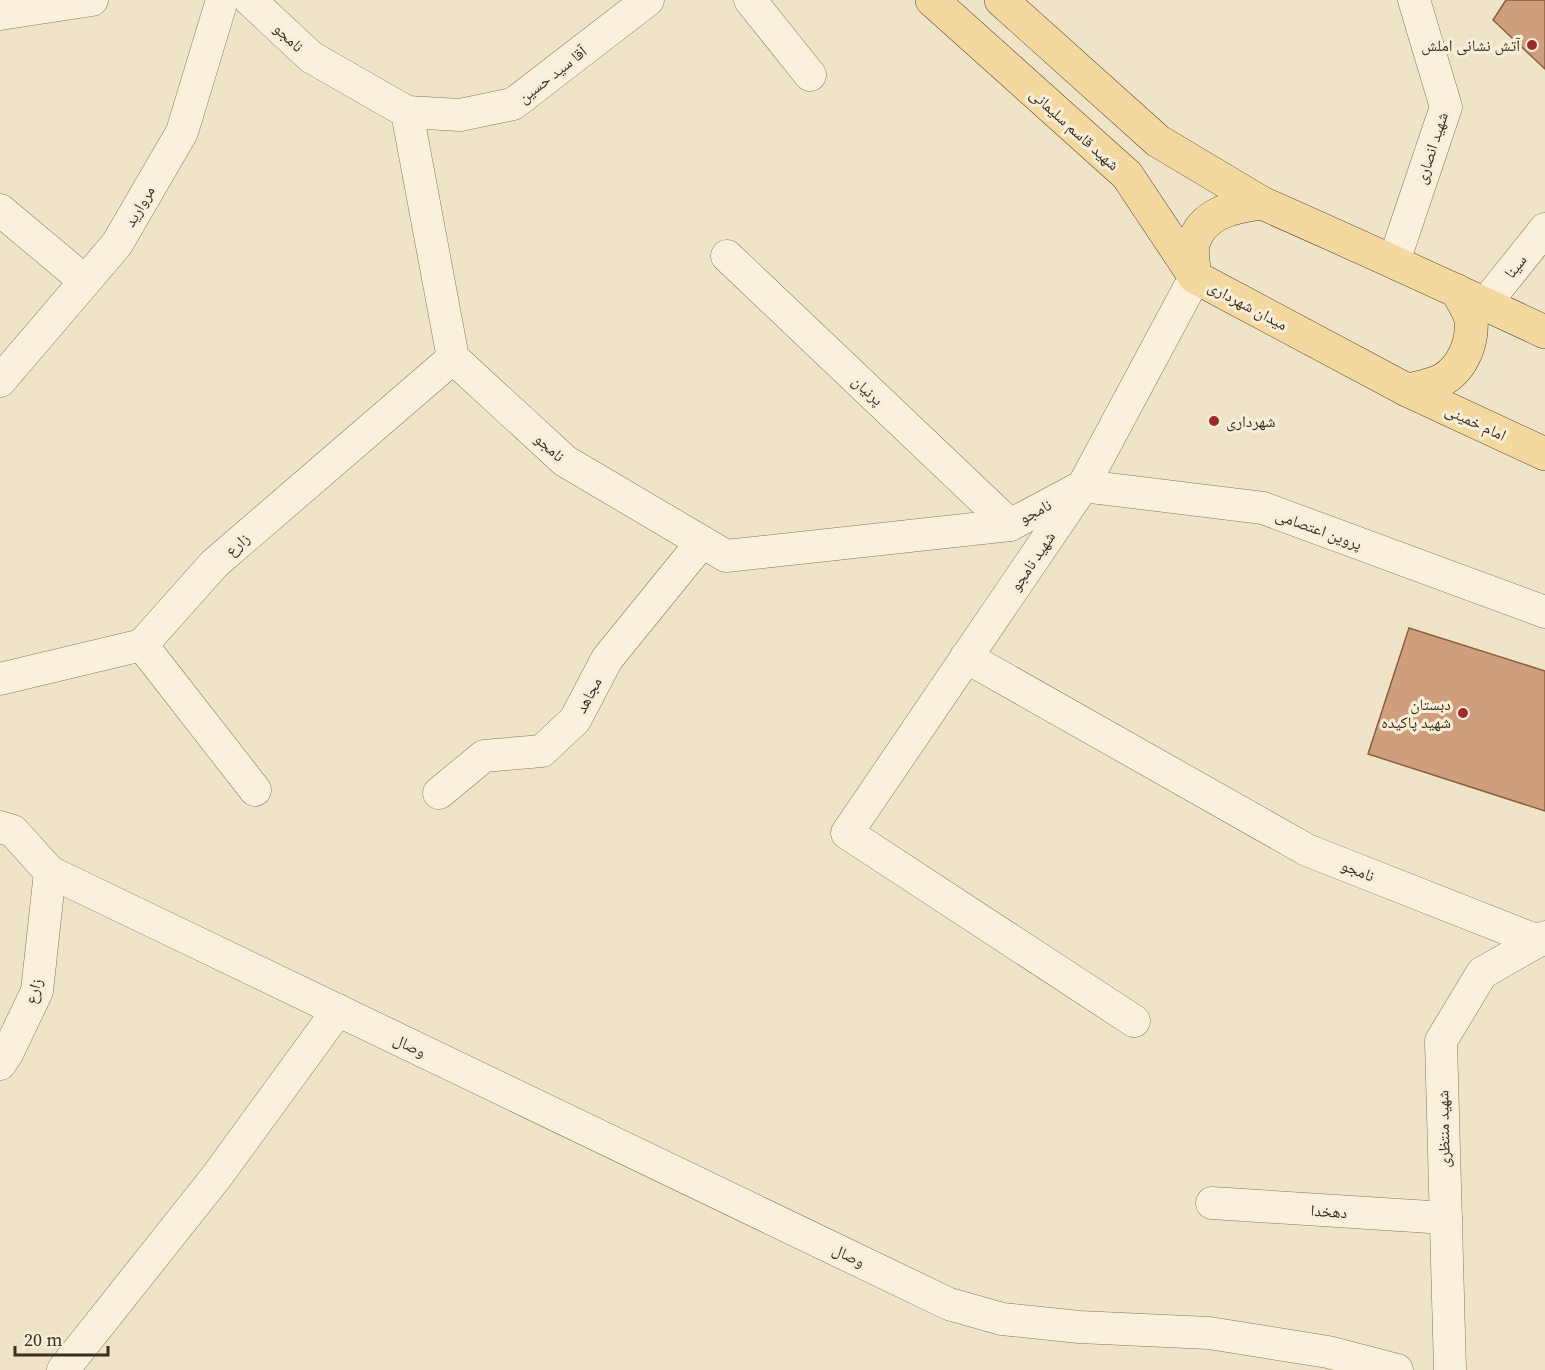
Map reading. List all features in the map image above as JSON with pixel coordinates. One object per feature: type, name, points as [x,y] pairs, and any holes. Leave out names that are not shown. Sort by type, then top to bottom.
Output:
[{"type":"main road","name":"شهید قاسم سلیمانی","points":[[932,0],[1126,175],[1195,277]]},
{"type":"main road","points":[[1015,4],[1158,141],[1262,203],[1394,261],[1545,332]]},
{"type":"main road","name":"میدان شهرداری","points":[[1262,203],[1226,209],[1202,226],[1193,246],[1195,277],[1407,390]]},
{"type":"main road","points":[[1407,390],[1432,385],[1448,377],[1460,365],[1470,342],[1471,297]]},
{"type":"main road","name":"امام خمینی","points":[[1407,390],[1545,454]]},
{"type":"street","points":[[0,14],[92,0]]},
{"type":"street","name":"مروارید","points":[[0,381],[117,244],[182,132],[222,0]]},
{"type":"street","name":"نامجو","points":[[250,0],[311,57],[406,112]]},
{"type":"street","name":"آقا سید حسین","points":[[406,112],[460,115],[513,104],[648,0]]},
{"type":"street","points":[[750,0],[810,75]]},
{"type":"street","name":"شهید انصاری","points":[[1394,261],[1446,108],[1414,0]]},
{"type":"street","points":[[406,112],[453,358]]},
{"type":"street","points":[[0,210],[85,281]]},
{"type":"street","name":"سینا","points":[[1471,297],[1545,228]]},
{"type":"street","name":"پرنیان","points":[[727,256],[1010,525]]},
{"type":"street","name":"شهید نامجو","points":[[1134,1021],[848,833],[1083,486],[1195,277]]},
{"type":"street","name":"نامجو","points":[[453,358],[565,461],[726,556],[1010,525],[1083,486]]},
{"type":"street","name":"زارع","points":[[142,645],[214,564],[453,358]]},
{"type":"street","name":"پروین اعتصامی","points":[[1083,486],[1263,508],[1545,612]]},
{"type":"street","name":"مجاهد","points":[[439,793],[484,756],[542,752],[575,720],[607,659],[702,542]]},
{"type":"street","points":[[0,679],[142,645],[255,790]]},
{"type":"street","name":"نامجو","points":[[966,657],[1307,850],[1541,939]]},
{"type":"street","points":[[0,827],[13,831],[50,872]]},
{"type":"street","name":"زارع","points":[[0,1064],[37,991],[50,872]]},
{"type":"street","name":"وصال","points":[[50,872],[949,1304],[1002,1319],[1079,1327],[1209,1333],[1328,1352],[1397,1370]]},
{"type":"street","name":"شهید منتظری","points":[[1450,1370],[1441,1041],[1482,973],[1541,939]]},
{"type":"street","points":[[63,1370],[217,1176],[338,1010]]},
{"type":"street","name":"دهخدا","points":[[1212,1203],[1446,1218]]},
{"type":"building","name":"آتش نشانی املش","points":[[1506,0],[1545,0],[1545,69],[1493,20]]},
{"type":"building","name":"دبستان شهید پاکیده","points":[[1409,628],[1545,671],[1545,811],[1368,754]]},
{"type":"place","name":"آتش نشانی املش","points":[[1532,45]]},
{"type":"place","name":"شهرداری","points":[[1214,421]]},
{"type":"place","name":"دبستان شهید پاکیده","points":[[1463,713]]}]
